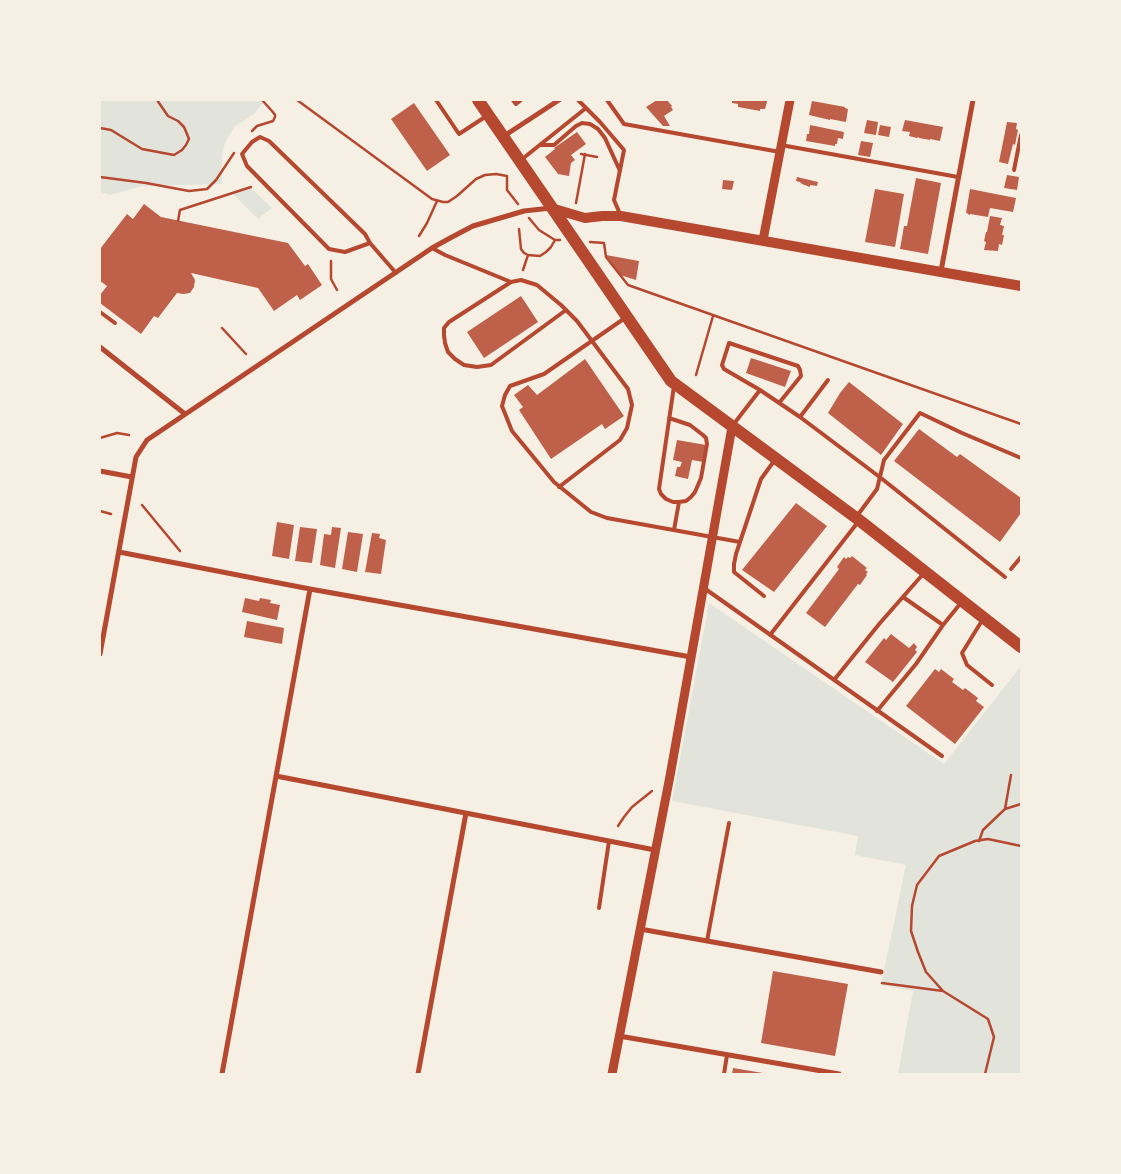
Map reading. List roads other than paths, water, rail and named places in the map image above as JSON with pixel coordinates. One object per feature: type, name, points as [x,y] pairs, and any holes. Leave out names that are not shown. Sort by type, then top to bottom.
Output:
[{"type":"main road","points":[[478,100],[671,381],[857,519],[1021,647]]},
{"type":"main road","points":[[551,208],[585,218],[621,216],[1021,286]]},
{"type":"street","points":[[763,240],[790,100]]},
{"type":"street","points":[[940,271],[973,100]]},
{"type":"street","points":[[504,137],[556,101]]},
{"type":"street","points":[[100,654],[136,457],[147,440],[432,248],[473,226],[524,211],[551,208]]},
{"type":"street","points":[[100,347],[185,414]]},
{"type":"street","points":[[612,1074],[704,588],[732,427]]},
{"type":"street","points":[[100,471],[132,477]]},
{"type":"street","points":[[119,552],[310,589],[691,657]]},
{"type":"street","points":[[222,1074],[310,589]]},
{"type":"street","points":[[276,776],[655,850]]},
{"type":"street","points":[[418,1074],[466,813]]},
{"type":"street","points":[[640,929],[881,972]]},
{"type":"street","points":[[619,1036],[839,1074]]},
{"type":"lane","points":[[436,100],[459,134],[488,115]]},
{"type":"lane","points":[[513,100],[516,104],[521,100]]},
{"type":"lane","points":[[578,100],[624,150],[614,200],[621,216]]},
{"type":"lane","points":[[606,100],[624,124],[958,177]]},
{"type":"lane","points":[[520,161],[586,108]]},
{"type":"lane","points":[[540,145],[554,145],[576,126],[582,123],[590,124],[598,129],[605,138],[620,171]]},
{"type":"lane","points":[[1014,170],[1021,135]]},
{"type":"lane","points":[[370,243],[345,252],[329,249],[247,166],[242,154],[252,142],[260,137],[269,141],[365,234],[370,243],[385,258],[396,273]]},
{"type":"lane","points":[[432,248],[511,282]]},
{"type":"lane","points":[[559,487],[620,440],[627,428],[632,405],[628,389],[579,324],[566,310],[537,285],[521,280],[511,282],[449,322],[444,328],[448,352],[455,360],[464,365],[477,367],[491,365],[566,310]]},
{"type":"lane","points":[[100,312],[115,323]]},
{"type":"lane","points":[[627,317],[544,374],[510,386],[502,406],[512,431],[554,482],[591,512],[607,518],[740,542]]},
{"type":"lane","points":[[779,403],[801,376],[798,366],[730,343],[722,365],[724,369],[800,417],[881,478],[1005,577]]},
{"type":"lane","points":[[800,417],[828,380]]},
{"type":"lane","points":[[669,418],[690,425],[706,438],[707,444],[701,478],[692,497],[686,501],[673,502],[666,499],[659,489],[669,418],[674,384]]},
{"type":"lane","points":[[732,427],[760,390]]},
{"type":"lane","points":[[770,635],[857,519],[877,489],[884,460],[920,413],[962,434],[1021,458]]},
{"type":"lane","points":[[764,596],[734,572],[734,564],[761,479],[775,459]]},
{"type":"lane","points":[[674,530],[679,502]]},
{"type":"lane","points":[[1011,570],[1021,557]]},
{"type":"lane","points":[[834,680],[880,623],[926,572]]},
{"type":"lane","points":[[704,588],[942,756]]},
{"type":"lane","points":[[903,597],[943,625]]},
{"type":"lane","points":[[877,711],[916,664],[943,625],[963,601]]},
{"type":"lane","points":[[984,617],[962,653],[967,665],[992,685]]},
{"type":"lane","points":[[707,941],[729,823]]},
{"type":"lane","points":[[599,908],[609,841]]},
{"type":"lane","points":[[724,1074],[727,1054]]}]
